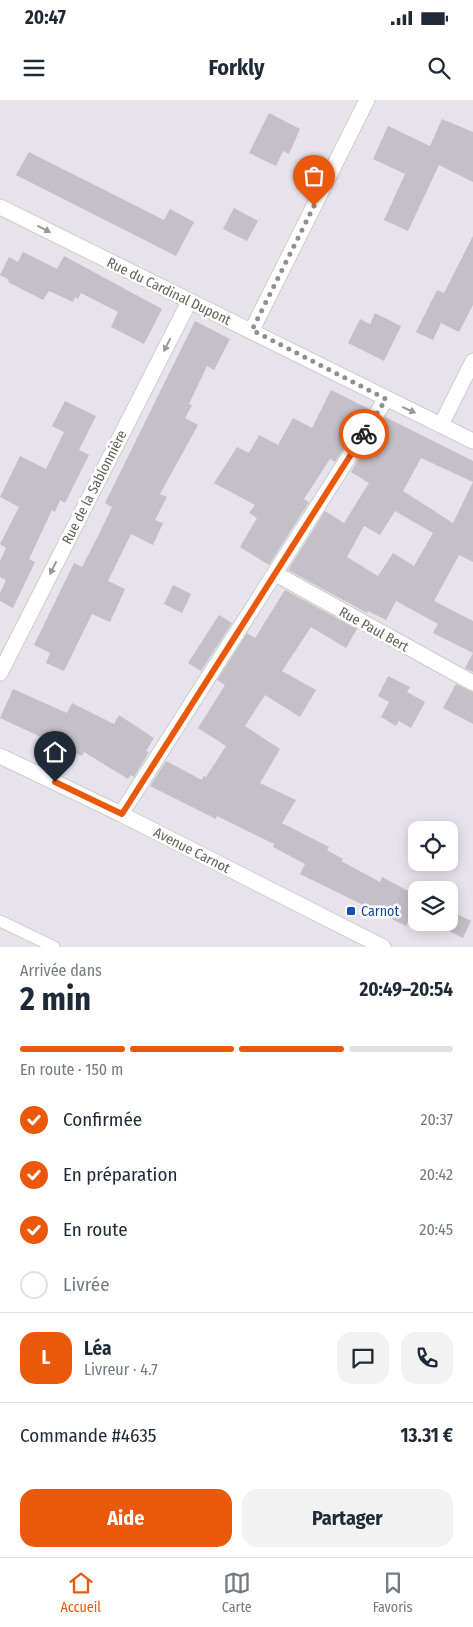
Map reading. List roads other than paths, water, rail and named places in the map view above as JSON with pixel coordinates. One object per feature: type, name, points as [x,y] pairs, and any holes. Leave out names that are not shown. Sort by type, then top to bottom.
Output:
[{"type":"street","points":[[252,330],[367,100]]},
{"type":"street","name":"Rue du Cardinal Dupont","points":[[0,207],[473,441]]},
{"type":"street","name":"Rue de la Sablonnière","points":[[0,673],[189,302]]},
{"type":"street","points":[[441,425],[473,361]]},
{"type":"street","points":[[122,814],[386,399]]},
{"type":"street","name":"Rue Paul Bert","points":[[276,574],[473,683]]},
{"type":"street","name":"Avenue Carnot","points":[[0,756],[122,814],[383,947]]},
{"type":"lane","points":[[0,921],[54,947]]},
{"type":"place","name":"Carnot","points":[[351,911]]}]
